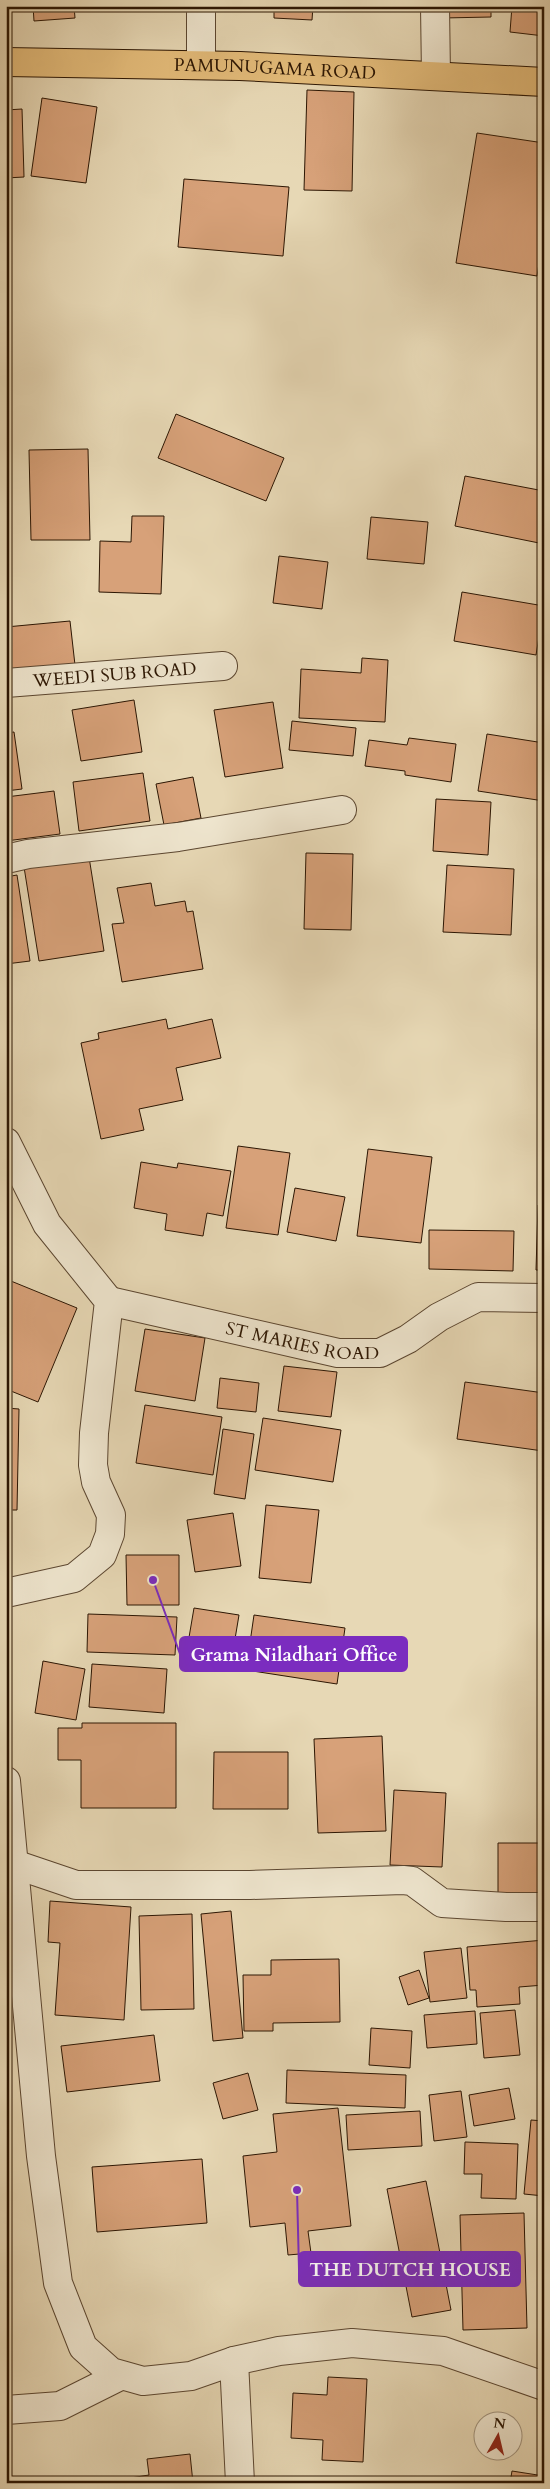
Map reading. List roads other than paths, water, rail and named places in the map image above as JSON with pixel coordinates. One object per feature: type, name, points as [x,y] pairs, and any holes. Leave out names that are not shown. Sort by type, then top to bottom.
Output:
[{"type":"main road","name":"PAMUNUGAMA ROAD","points":[[6,62],[201,65],[544,82]]},
{"type":"street","points":[[201,6],[201,65]]},
{"type":"street","points":[[435,6],[436,76]]},
{"type":"street","name":"WEEDI SUB ROAD","points":[[6,683],[223,666]]},
{"type":"street","points":[[6,859],[28,854],[178,837],[342,810]]},
{"type":"street","points":[[6,1142],[46,1224],[109,1301],[94,1433],[93,1465],[96,1482],[111,1515],[110,1534],[102,1556],[74,1578],[6,1593]]},
{"type":"street","name":"ST MARIES ROAD","points":[[109,1301],[338,1353],[380,1353],[408,1339],[439,1317],[478,1297],[544,1298]]},
{"type":"street","points":[[6,1781],[12,1871],[41,2156],[58,2283],[83,2347],[111,2372],[143,2381],[191,2376],[234,2361],[279,2351],[352,2343],[443,2351],[544,2386]]},
{"type":"street","points":[[12,1871],[76,1885],[250,1885],[403,1880],[412,1881],[442,1903],[506,1908],[544,1907]]},
{"type":"street","points":[[234,2361],[240,2483]]},
{"type":"street","points":[[6,2410],[60,2406],[120,2376]]},
{"type":"place","name":"Grama Niladhari Office","points":[[153,1580]]},
{"type":"place","name":"THE DUTCH HOUSE","points":[[297,2190]]}]
